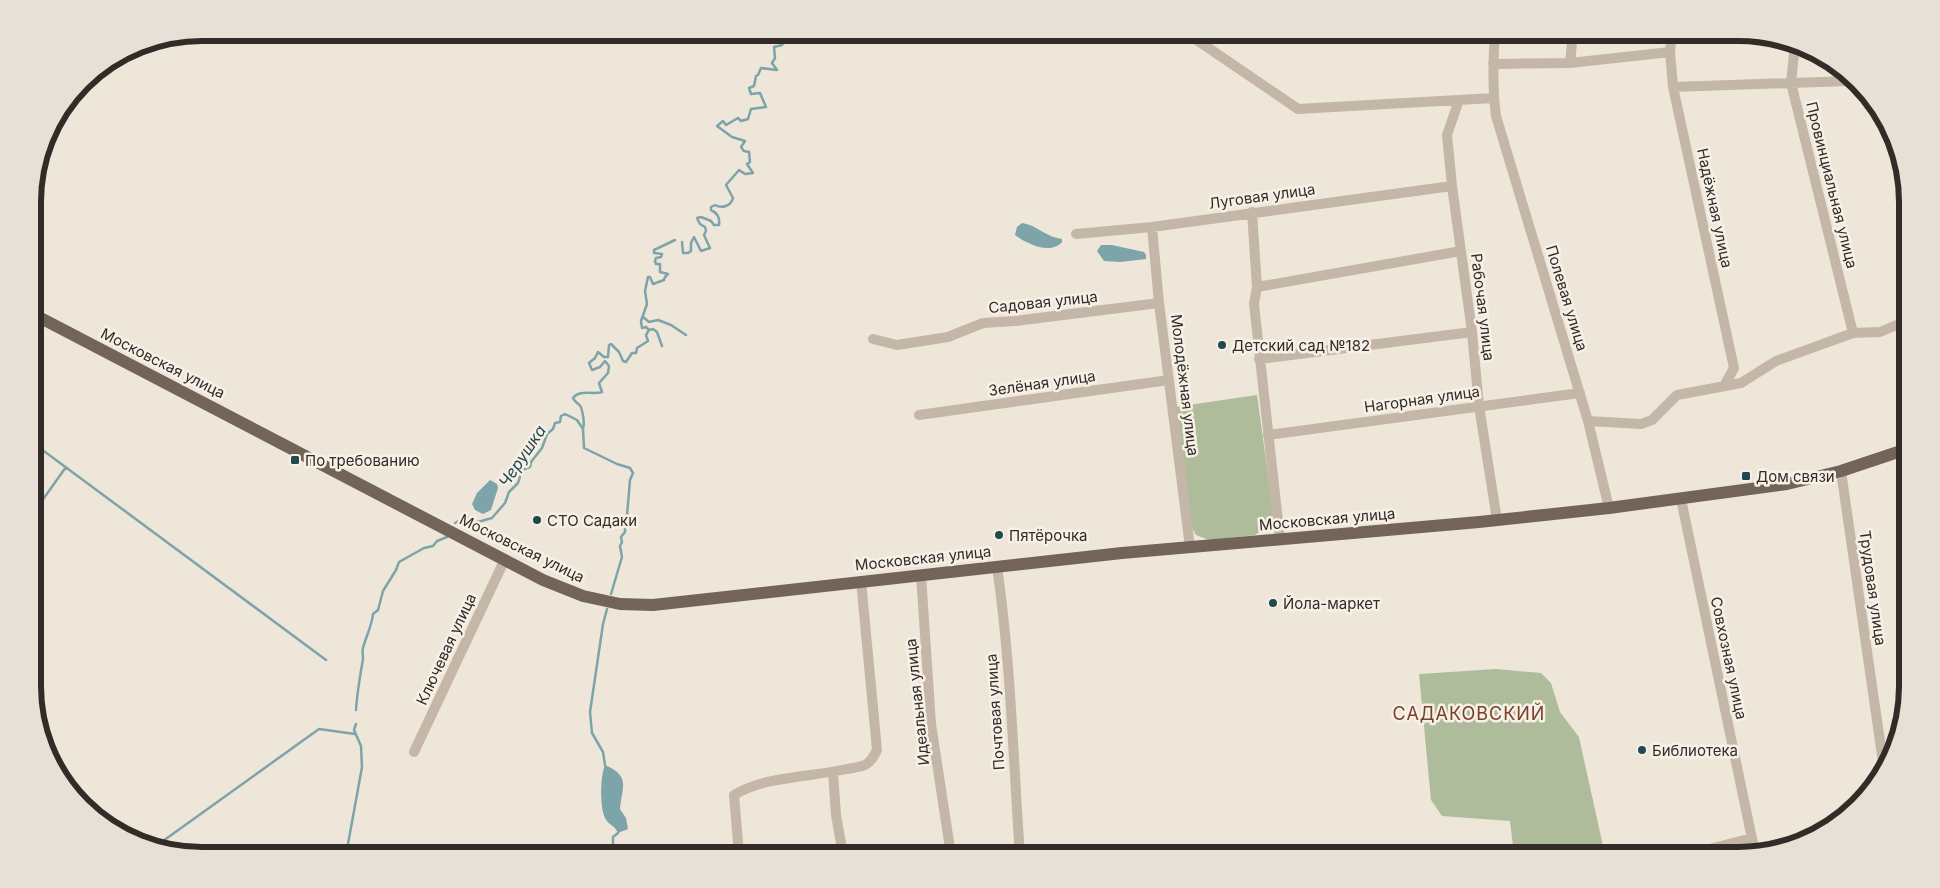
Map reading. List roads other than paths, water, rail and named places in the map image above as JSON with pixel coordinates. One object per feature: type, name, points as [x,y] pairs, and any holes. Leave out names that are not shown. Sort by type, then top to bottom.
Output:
[{"type":"main road","name":"Московская улица","points":[[42,318],[543,580],[583,596],[620,604],[654,605],[861,581],[1190,547],[1497,520],[1609,508],[1787,484],[1841,471],[1899,452]]},
{"type":"street","points":[[1199,41],[1298,109],[1494,98]]},
{"type":"street","name":"Полевая улица","points":[[1494,41],[1493,64],[1496,116],[1580,392],[1609,508]]},
{"type":"street","points":[[1570,62],[1573,41]]},
{"type":"street","name":"Надёжная улица","points":[[1671,41],[1670,52],[1673,88],[1734,368],[1724,386]]},
{"type":"street","points":[[1493,64],[1570,62],[1670,52]]},
{"type":"street","name":"Провинциальная улица","points":[[1794,52],[1791,82],[1853,333]]},
{"type":"street","points":[[1673,88],[1843,81]]},
{"type":"street","name":"Рабочая улица","points":[[1459,100],[1447,135],[1472,332],[1479,406],[1497,520]]},
{"type":"street","name":"Луговая улица","points":[[1076,234],[1152,227],[1452,186]]},
{"type":"street","points":[[1252,212],[1257,287],[1254,304],[1280,539]]},
{"type":"street","name":"Молодёжная улица","points":[[1152,227],[1159,303],[1190,547]]},
{"type":"street","points":[[1257,287],[1461,251]]},
{"type":"street","name":"Садовая улица","points":[[873,339],[897,345],[948,337],[983,323],[1015,321],[1159,303]]},
{"type":"street","points":[[1588,421],[1640,424],[1652,420],[1677,395],[1740,383],[1776,361],[1853,333],[1880,332],[1899,324]]},
{"type":"street","points":[[1259,359],[1472,332]]},
{"type":"street","name":"Зелёная улица","points":[[919,415],[1169,380]]},
{"type":"street","name":"Нагорная улица","points":[[1268,435],[1580,392]]},
{"type":"street","name":"Трудовая улица","points":[[1841,471],[1882,755]]},
{"type":"street","name":"Совхозная улица","points":[[1681,499],[1753,845]]},
{"type":"street","name":"Ключевая улица","points":[[414,752],[505,559]]},
{"type":"street","name":"Почтовая улица","points":[[997,567],[1003,606],[1019,846]]},
{"type":"street","name":"Идеальная улица","points":[[921,575],[930,724],[950,847]]},
{"type":"street","points":[[739,847],[734,795],[742,790],[779,780],[833,772],[866,764],[874,758],[877,750],[861,581]]},
{"type":"street","points":[[833,772],[836,815],[842,847]]},
{"type":"street","points":[[1721,846],[1752,838]]},
{"type":"water","points":[[1022,223],[1062,239],[1062,242],[1052,248],[1032,245],[1015,235],[1017,227]]},
{"type":"water","points":[[1101,245],[1112,245],[1144,252],[1146,259],[1120,262],[1104,261],[1097,251]]},
{"type":"water","points":[[490,480],[497,484],[498,488],[491,510],[483,514],[475,510],[472,504],[477,493]]},
{"type":"water","points":[[605,765],[619,773],[623,783],[620,809],[626,818],[628,829],[618,833],[604,816],[601,785]]},
{"type":"waterway","name":"Черушка","points":[[682,242],[683,253],[691,251],[691,243],[694,237],[701,251],[710,248],[704,235],[705,227],[700,224],[697,218],[701,217],[711,221],[714,225],[719,225],[718,216],[711,210],[711,207],[715,205],[723,207],[730,203],[733,198],[726,185],[739,170],[745,174],[753,173],[747,164],[750,162],[749,152],[744,151],[741,147],[745,141],[732,137],[717,126],[723,121],[726,125],[738,118],[741,121],[748,119],[751,109],[766,107],[760,93],[751,94],[749,88],[754,86],[756,76],[761,68],[777,70],[772,63],[775,58],[774,47],[782,45],[784,42]]},
{"type":"waterway","name":"Черушка","points":[[455,523],[466,517],[478,522],[492,518],[505,503],[509,492],[518,483],[522,470],[530,467],[531,462],[542,448],[547,434],[553,429],[555,423],[560,422],[561,416],[565,414],[577,420],[583,429],[584,421],[581,407],[573,398],[583,393],[602,392],[599,383],[608,373],[609,366],[605,361],[600,367],[592,370],[589,363],[598,352],[604,357],[608,357],[609,345],[611,344],[619,352],[623,361],[626,362],[632,353],[636,353],[637,348],[648,341],[646,335],[649,330],[646,327],[642,328],[641,321],[647,304],[645,291],[648,277],[650,277],[653,284],[664,280],[668,274],[660,272],[660,264],[656,264],[655,261],[662,254],[654,253],[654,250],[675,240]]},
{"type":"waterway","points":[[643,317],[649,322],[658,320],[671,325],[686,335]]},
{"type":"waterway","points":[[649,330],[653,329],[657,332],[662,346]]},
{"type":"waterway","points":[[583,429],[584,448],[617,464],[630,468],[633,473],[630,480],[625,532],[621,537],[622,557],[611,594]]},
{"type":"waterway","points":[[41,449],[326,660]]},
{"type":"waterway","points":[[41,502],[66,467]]},
{"type":"waterway","name":"Черушка","points":[[356,710],[363,648],[373,614],[378,610],[383,591],[399,562],[424,548],[433,546],[437,541],[447,537]]},
{"type":"waterway","points":[[605,765],[603,752],[592,733],[590,712],[603,624],[607,609]]},
{"type":"waterway","name":"Черушка","points":[[347,847],[362,767],[361,746],[354,730],[356,724]]},
{"type":"waterway","points":[[162,841],[319,729],[355,734]]},
{"type":"waterway","points":[[613,847],[613,837],[618,833]]},
{"type":"place","name":"Детский сад №182","points":[[1222,345]]},
{"type":"place","name":"По требованию","points":[[295,460]]},
{"type":"place","name":"Дом связи","points":[[1746,476]]},
{"type":"place","name":"СТО Садаки","points":[[537,520]]},
{"type":"place","name":"Пятёрочка","points":[[999,535]]},
{"type":"place","name":"Йола-маркет","points":[[1273,603]]},
{"type":"place","name":"Библиотека","points":[[1642,750]]},
{"type":"district","name":"САДАКОВСКИЙ","points":[[1469,713]]}]
